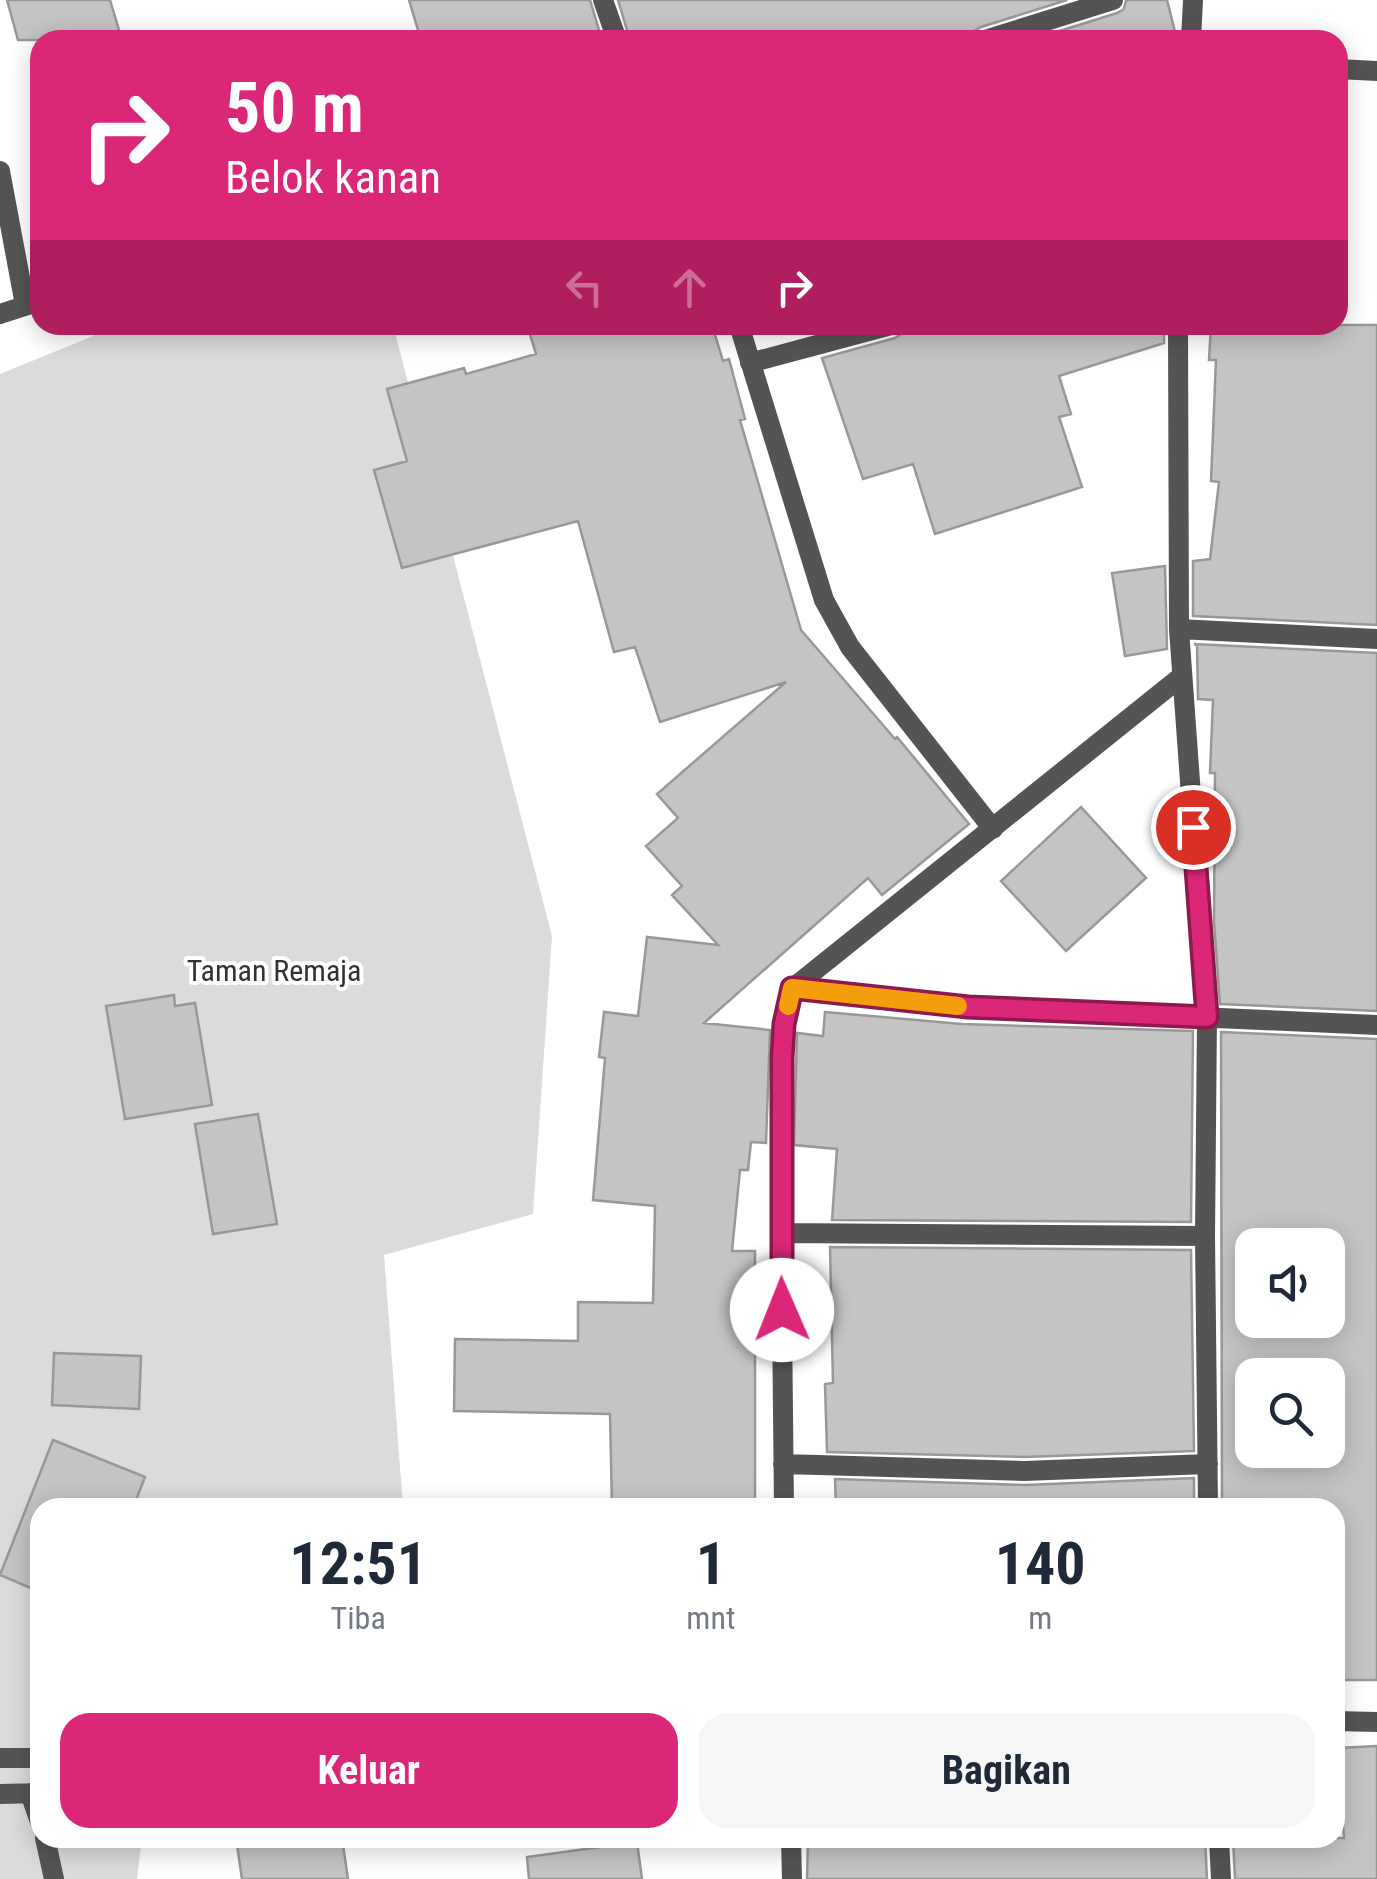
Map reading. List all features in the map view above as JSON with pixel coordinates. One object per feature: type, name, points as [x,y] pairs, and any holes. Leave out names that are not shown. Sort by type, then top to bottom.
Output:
[{"type":"street","points":[[604,0],[614,30]]},
{"type":"street","points":[[1017,30],[1113,0]]},
{"type":"street","points":[[1192,30],[1194,0]]},
{"type":"street","points":[[1348,70],[1377,71]]},
{"type":"street","points":[[0,171],[30,295]]},
{"type":"street","points":[[0,314],[30,304]]},
{"type":"street","points":[[742,335],[824,600],[850,647],[993,829]]},
{"type":"street","points":[[750,363],[854,335]]},
{"type":"street","points":[[1178,335],[1179,629],[1207,1017],[1204,1236],[1208,1498]]},
{"type":"street","points":[[1179,629],[1377,639]]},
{"type":"street","points":[[784,1498],[780,1232],[784,1024],[792,988],[1182,676]]},
{"type":"street","points":[[792,988],[968,1007],[1377,1025]]},
{"type":"street","points":[[780,1232],[1204,1236]]},
{"type":"street","points":[[783,1464],[1024,1471],[1208,1464]]},
{"type":"street","points":[[1345,1721],[1377,1722]]},
{"type":"street","points":[[0,1758],[30,1758]]},
{"type":"street","points":[[0,1794],[30,1793]]},
{"type":"street","points":[[47,1848],[54,1879]]},
{"type":"street","points":[[791,1848],[792,1879]]},
{"type":"street","points":[[1219,1848],[1222,1879]]},
{"type":"green space","name":"Taman Remaja","points":[[96,335],[396,335],[552,936],[533,1214],[384,1255],[402,1498],[30,1498],[30,1848],[141,1848],[137,1879],[0,1879],[0,374]]},
{"type":"building","points":[[7,0],[110,0],[119,30],[30,30],[30,40],[18,40]]},
{"type":"building","points":[[409,0],[590,0],[599,30],[418,30]]},
{"type":"building","points":[[618,0],[1067,0],[976,30],[627,30]]},
{"type":"building","points":[[1126,0],[1167,0],[1174,30],[1063,30],[1117,13],[1124,9]]},
{"type":"building","points":[[1348,325],[1377,325],[1377,625],[1193,616],[1193,561],[1210,559],[1219,482],[1211,481],[1216,360],[1209,360],[1210,335],[1348,335]]},
{"type":"building","points":[[530,335],[715,335],[723,361],[729,359],[745,419],[740,420],[801,630],[969,824],[882,895],[868,878],[704,1023],[770,1030],[766,1143],[751,1142],[748,1170],[740,1170],[732,1251],[755,1251],[755,1498],[612,1498],[610,1414],[454,1411],[455,1339],[578,1341],[578,1302],[653,1303],[655,1206],[593,1200],[605,1058],[599,1057],[604,1012],[638,1016],[647,937],[718,945],[672,895],[682,886],[646,846],[678,818],[657,794],[786,682],[660,722],[635,647],[614,652],[578,521],[402,568],[374,470],[407,461],[387,389],[464,368],[466,374],[536,354]]},
{"type":"building","points":[[1164,335],[1164,343],[1059,376],[1071,414],[1059,417],[1082,487],[935,534],[913,464],[863,479],[822,358],[895,338]]},
{"type":"building","points":[[1165,566],[1167,649],[1125,656],[1112,573]]},
{"type":"building","points":[[1194,644],[1377,653],[1377,1011],[1220,1004],[1214,921],[1215,773],[1210,773],[1213,700],[1198,699]]},
{"type":"building","points":[[1081,807],[1146,878],[1066,951],[1001,881]]},
{"type":"building","points":[[174,995],[175,1006],[195,1003],[212,1105],[125,1119],[106,1006]]},
{"type":"building","points":[[825,1012],[962,1024],[1193,1031],[1191,1222],[832,1220],[837,1149],[794,1145],[797,1033],[823,1036]]},
{"type":"building","points":[[1221,1032],[1377,1039],[1377,1680],[1345,1680],[1345,1498],[1222,1498]]},
{"type":"building","points":[[258,1114],[277,1224],[213,1234],[195,1124]]},
{"type":"building","points":[[830,1247],[1191,1250],[1194,1451],[1024,1457],[827,1452],[825,1384],[833,1383]]},
{"type":"building","points":[[54,1353],[141,1356],[139,1409],[52,1405]]},
{"type":"building","points":[[53,1440],[145,1477],[137,1498],[30,1498]]},
{"type":"building","points":[[1194,1478],[1194,1498],[836,1498],[835,1479],[1025,1485]]},
{"type":"building","points":[[30,1499],[30,1588],[0,1575]]},
{"type":"building","points":[[1377,1746],[1377,1879],[1235,1879],[1233,1848],[1345,1848],[1345,1748]]},
{"type":"building","points":[[237,1848],[343,1848],[348,1879],[242,1879]]},
{"type":"building","points":[[593,1848],[638,1848],[642,1879],[529,1879],[527,1857]]},
{"type":"building","points":[[808,1848],[1205,1848],[1207,1879],[807,1879]]},
{"type":"slow traffic","points":[[788,1006],[792,988],[958,1006]]},
{"type":"route","points":[[782,1310],[782,1058],[792,988],[968,1007],[1207,1017],[1193,827]]}]
